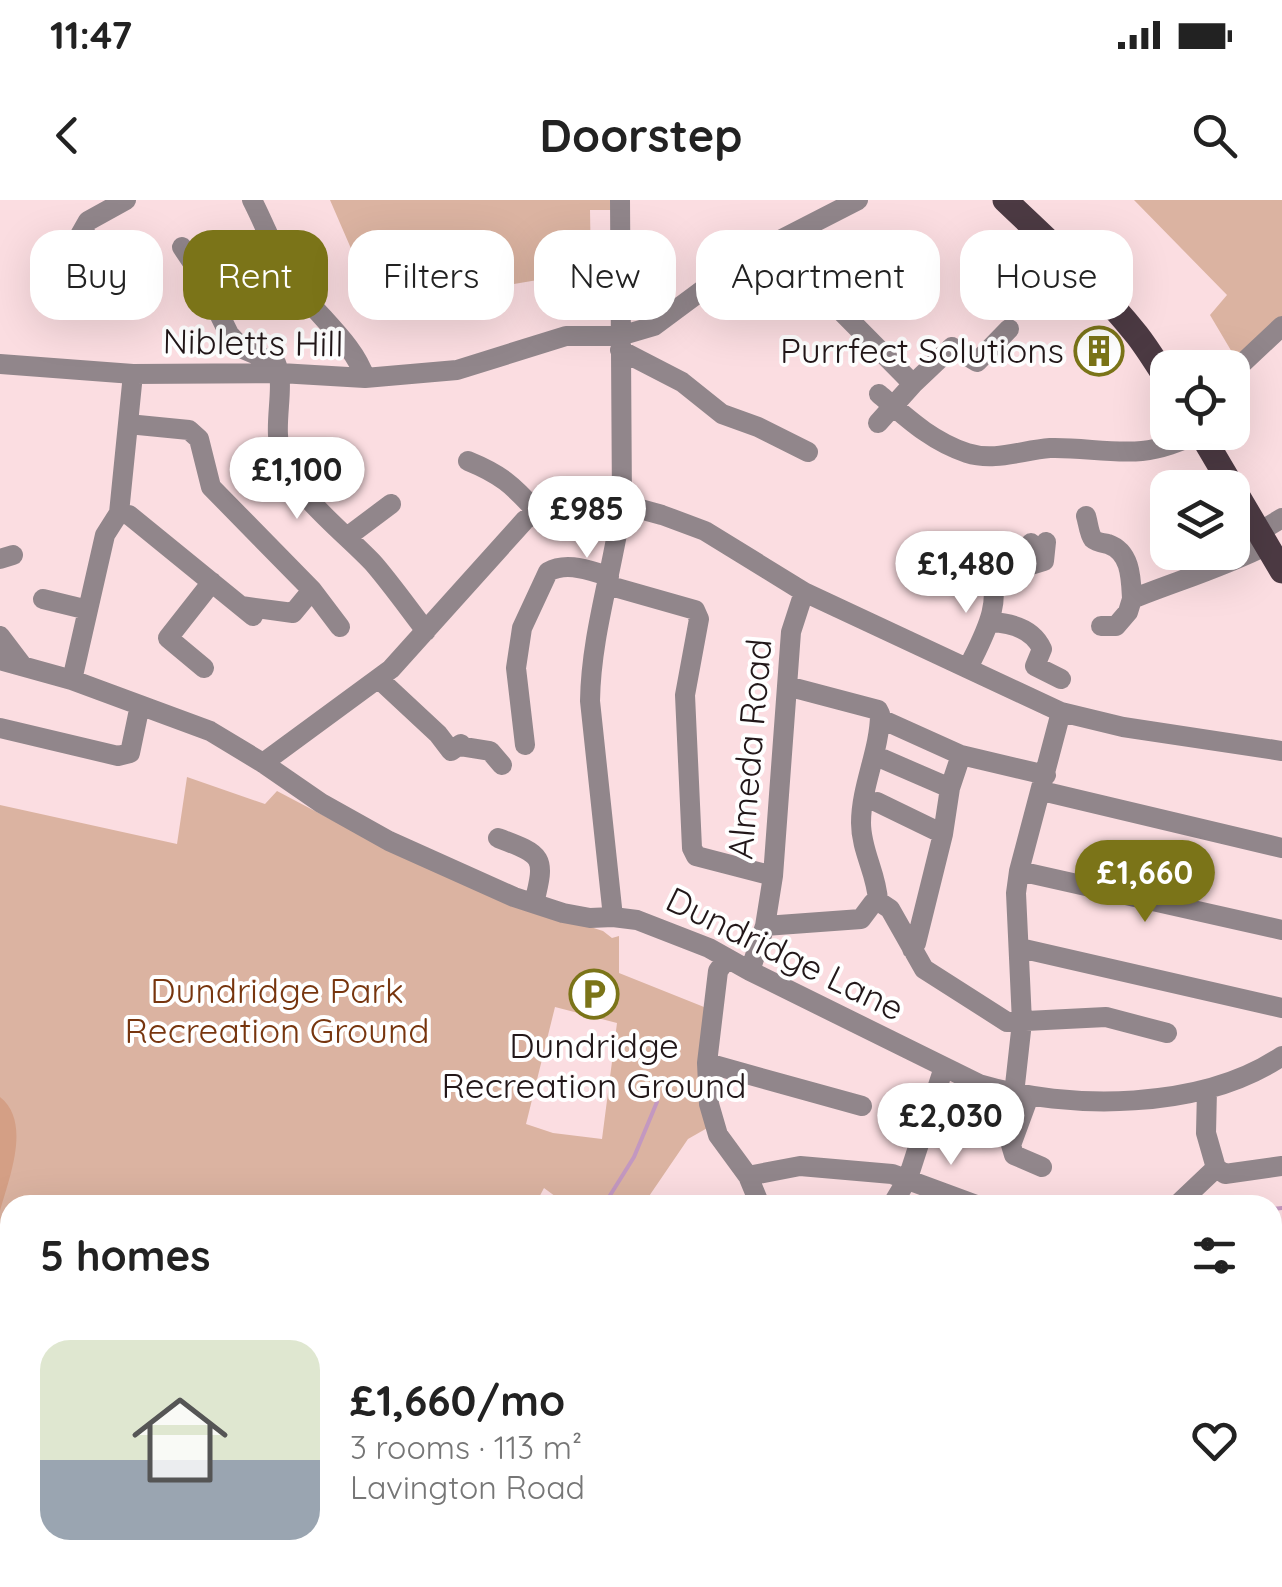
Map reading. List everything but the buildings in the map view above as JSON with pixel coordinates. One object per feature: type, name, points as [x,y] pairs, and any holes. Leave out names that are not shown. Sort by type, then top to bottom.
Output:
[{"type":"main road","points":[[1005,200],[1125,321],[1150,356]]},
{"type":"main road","points":[[1210,450],[1282,570]]},
{"type":"street","points":[[83,230],[88,221],[126,200]]},
{"type":"street","points":[[252,200],[291,279],[359,361],[365,378]]},
{"type":"street","points":[[613,917],[590,701],[591,668],[622,504],[620,200]]},
{"type":"street","points":[[620,343],[654,326],[747,257],[845,202]]},
{"type":"street","points":[[182,246],[242,349],[276,363],[280,373],[276,428],[290,478],[375,566],[426,630]]},
{"type":"street","points":[[850,320],[913,384]]},
{"type":"street","points":[[1250,355],[1282,326]]},
{"type":"street","points":[[878,423],[885,400],[913,384],[952,347],[977,362],[1009,329]]},
{"type":"street","name":"Nibletts Hill","points":[[0,364],[133,374],[280,373],[365,378],[458,370],[566,336],[620,343]]},
{"type":"street","points":[[620,343],[682,382],[722,414],[808,452]]},
{"type":"street","points":[[72,680],[104,536],[118,513],[133,374]]},
{"type":"street","points":[[885,400],[917,428],[973,455],[995,457],[1052,448],[1150,450]]},
{"type":"street","points":[[128,424],[189,430],[199,439],[210,486],[312,590],[340,627]]},
{"type":"street","points":[[468,461],[498,473],[536,511]]},
{"type":"street","points":[[263,763],[380,680],[536,511],[572,499],[622,504],[705,531],[804,592],[1061,712],[1280,757]]},
{"type":"street","points":[[348,538],[391,504]]},
{"type":"street","points":[[118,513],[129,515],[247,611],[293,612],[312,590]]},
{"type":"street","points":[[1086,516],[1092,538],[1115,547],[1126,557],[1131,577],[1128,612],[1116,626],[1101,626]]},
{"type":"street","points":[[1132,599],[1233,562],[1282,518]]},
{"type":"street","points":[[968,668],[991,622],[1006,570],[1039,542]]},
{"type":"street","points":[[960,554],[1006,570]]},
{"type":"street","points":[[524,746],[516,668],[522,628],[548,572],[567,566],[696,610],[698,619],[685,695],[692,848],[696,856],[772,876]]},
{"type":"street","points":[[204,668],[161,633],[212,582]]},
{"type":"street","name":"Almeda Road","points":[[750,970],[765,926],[791,632],[804,592]]},
{"type":"street","points":[[43,599],[88,610]]},
{"type":"street","points":[[991,622],[1024,630],[1038,640],[1042,649],[1035,666],[1061,678]]},
{"type":"street","points":[[0,636],[22,665]]},
{"type":"street","name":"Dundridge Lane","points":[[0,660],[72,680],[210,731],[321,804],[389,841],[514,897],[590,918],[637,920],[710,948],[979,1084],[1062,1100],[1157,1099],[1207,1090],[1266,1067],[1282,1056]]},
{"type":"street","points":[[380,680],[453,750],[490,751],[502,765]]},
{"type":"street","points":[[787,686],[878,710],[881,719],[861,820],[863,846],[878,900]]},
{"type":"street","points":[[0,728],[118,756],[130,754],[140,704]]},
{"type":"street","points":[[1042,1167],[1011,1151],[1022,1095],[1016,892],[1061,712]]},
{"type":"street","points":[[881,719],[962,755],[1044,783],[1282,848]]},
{"type":"street","points":[[912,949],[943,834],[950,788],[962,755]]},
{"type":"street","points":[[883,759],[950,788]]},
{"type":"street","points":[[877,802],[943,834]]},
{"type":"street","points":[[498,838],[532,852],[540,860],[534,903]]},
{"type":"street","points":[[1019,870],[1282,930]]},
{"type":"street","points":[[765,926],[861,920],[878,900]]},
{"type":"street","points":[[878,900],[890,909],[924,969],[1007,1022],[1106,1017],[1167,1034]]},
{"type":"street","points":[[1020,948],[1282,1008]]},
{"type":"street","points":[[727,958],[718,971],[707,1064],[709,1104],[718,1134],[748,1176],[756,1195]]},
{"type":"street","points":[[707,1064],[862,1106]]},
{"type":"street","points":[[898,1195],[908,1178],[944,1066]]},
{"type":"street","points":[[1207,1090],[1206,1134],[1216,1168],[1225,1174],[1282,1166]]},
{"type":"street","points":[[748,1176],[800,1166],[892,1174],[951,1195]]},
{"type":"street","points":[[1188,1195],[1216,1168]]},
{"type":"green space","points":[[330,200],[610,200],[611,210],[590,210],[590,230],[534,230],[534,281],[514,284],[514,230],[348,230],[348,242]]},
{"type":"green space","points":[[1134,200],[1282,200],[1282,319],[1250,352],[1231,350],[1210,315],[1227,295]]},
{"type":"green space","name":"Dundridge Park Recreation Ground","points":[[187,777],[265,804],[277,791],[387,849],[522,905],[603,931],[612,938],[619,936],[619,973],[709,1009],[709,1127],[688,1139],[650,1195],[553,1195],[544,1188],[540,1195],[0,1195],[0,805],[177,844]],"holes":[[[555,1007],[617,1023],[602,1139],[553,1133],[526,1124]]]},
{"type":"shaded area","points":[[0,1097],[10,1108],[16,1135],[12,1167],[4,1195],[0,1195]]},
{"type":"waterway","points":[[610,1195],[634,1157],[657,1102]]},
{"type":"place","name":"Purrfect Solutions","points":[[1099,351]]},
{"type":"place","name":"Dundridge Recreation Ground","points":[[594,994]]}]
